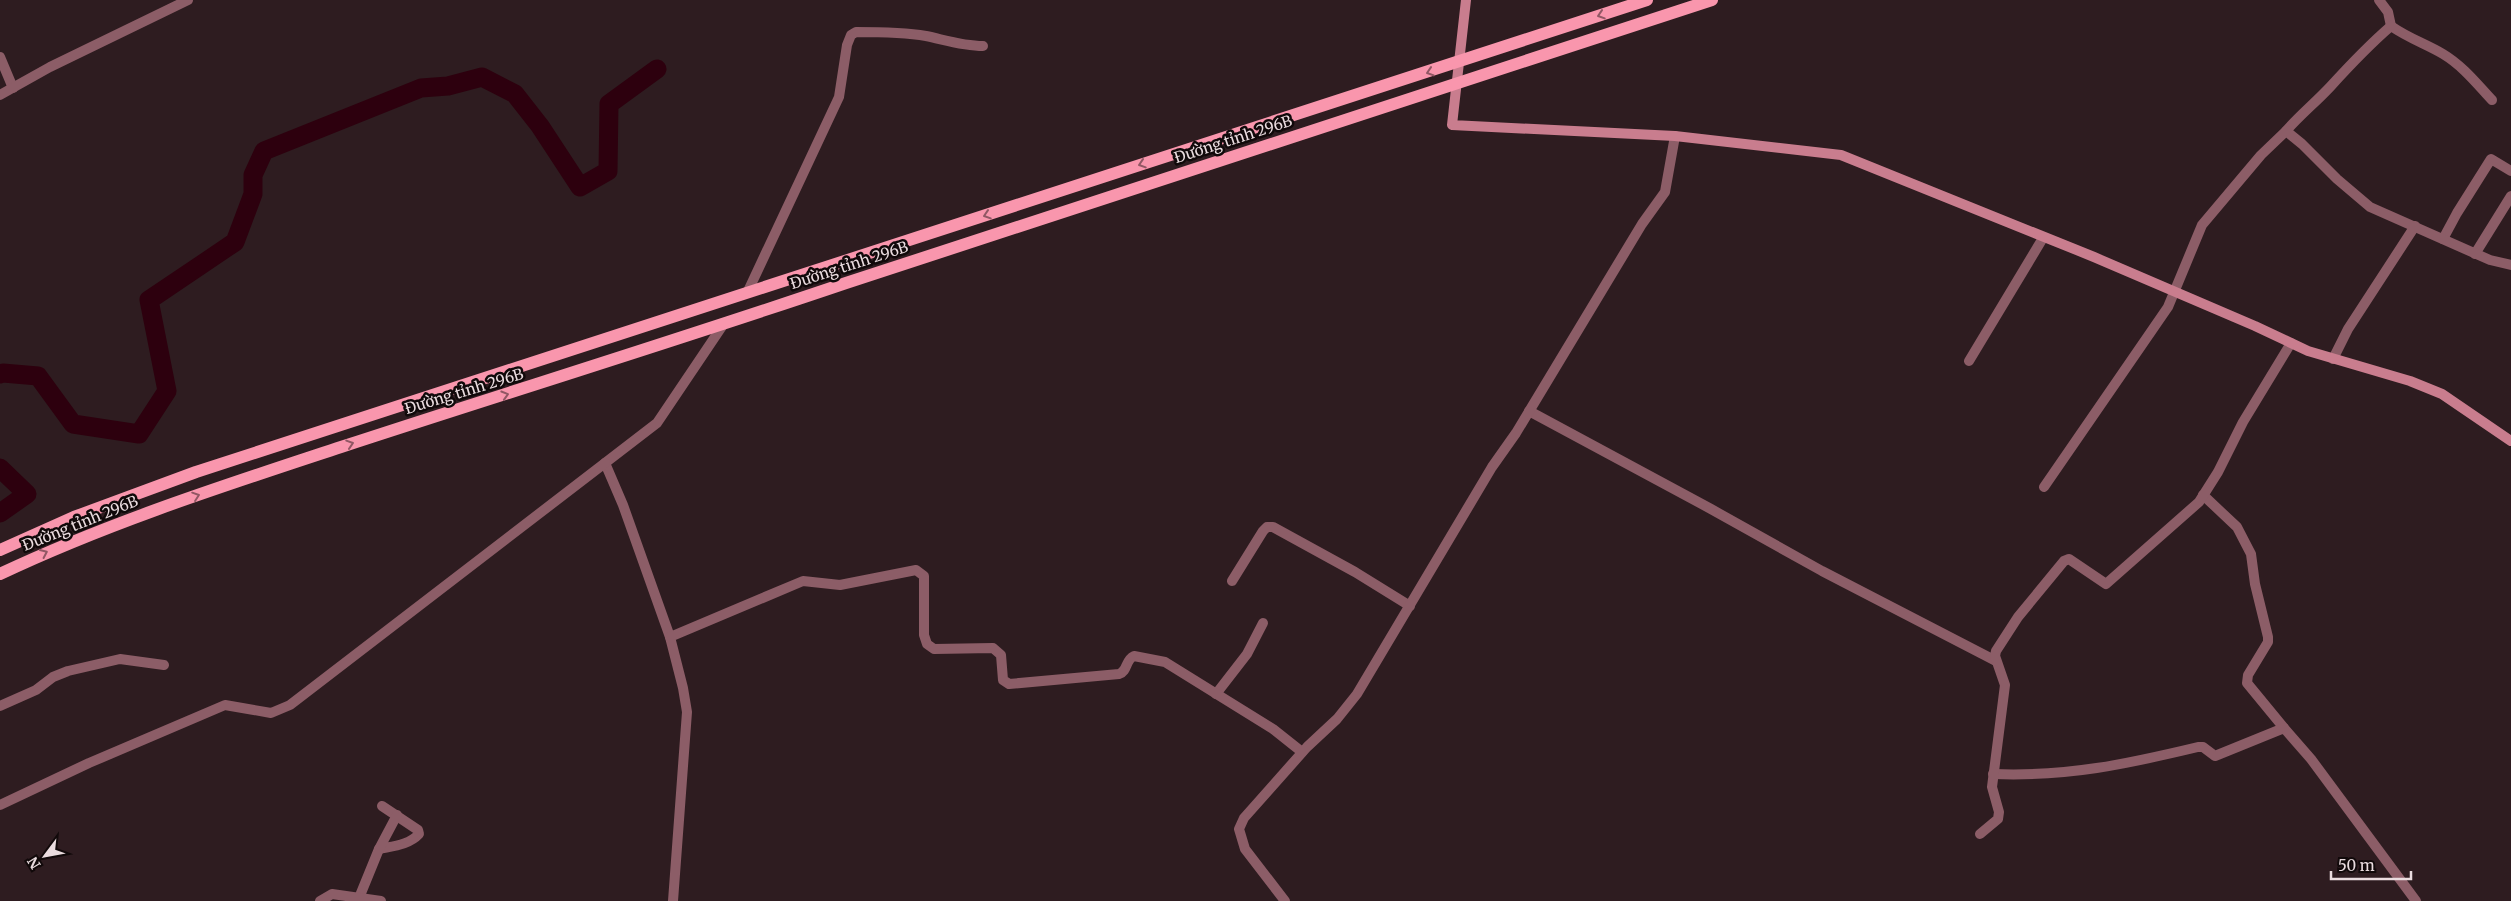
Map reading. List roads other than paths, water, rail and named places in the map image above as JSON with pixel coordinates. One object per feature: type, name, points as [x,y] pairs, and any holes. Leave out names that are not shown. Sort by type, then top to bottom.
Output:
[{"type":"main road","name":"Đường tỉnh 296B","points":[[0,550],[74,517],[196,472],[1647,0]]},
{"type":"main road","name":"Đường tỉnh 296B","points":[[0,574],[69,542],[153,510],[1712,0]]},
{"type":"street","points":[[0,96],[50,67],[188,0]]},
{"type":"street","points":[[1466,0],[1452,125],[1675,136],[1841,155],[2176,293],[2291,343],[2332,359],[2410,382],[2442,394],[2511,442]]},
{"type":"street","points":[[2379,0],[2388,12],[2391,26]]},
{"type":"street","points":[[2391,26],[2444,54],[2464,70],[2492,100]]},
{"type":"street","points":[[2044,486],[2078,434],[2150,335],[2176,293],[2202,225],[2261,155],[2330,88],[2346,67],[2391,26]]},
{"type":"street","points":[[748,291],[838,97],[847,45],[851,35],[856,32],[891,32],[926,36],[968,46],[983,46]]},
{"type":"street","points":[[0,57],[13,88]]},
{"type":"street","points":[[2286,131],[2370,207],[2475,254],[2511,265]]},
{"type":"street","points":[[1285,901],[1244,849],[1239,829],[1244,818],[1302,752],[1344,712],[1410,606],[1492,467],[1529,411],[1642,224],[1664,192],[1675,136]]},
{"type":"street","points":[[2444,239],[2457,213],[2491,159],[2511,172]]},
{"type":"street","points":[[2475,254],[2511,196]]},
{"type":"street","points":[[2332,359],[2348,329],[2415,226]]},
{"type":"street","points":[[1969,361],[2043,238]]},
{"type":"street","points":[[0,805],[89,763],[225,705],[271,714],[290,705],[657,423],[723,325]]},
{"type":"street","points":[[1980,834],[1998,819],[1999,812],[1992,787],[2005,685],[1996,661],[1996,652],[2018,617],[2064,561],[2069,559],[2106,584],[2168,528],[2189,513],[2218,472],[2257,397],[2291,343]]},
{"type":"street","points":[[1529,411],[1711,508],[1822,571],[1996,661]]},
{"type":"street","points":[[605,463],[623,505],[670,637],[684,688],[687,712],[673,901]]},
{"type":"street","points":[[2203,495],[2237,527],[2251,554],[2255,584],[2268,642],[2248,675],[2247,683],[2310,759],[2416,901]]},
{"type":"street","points":[[1232,580],[1263,531],[1267,527],[1273,527],[1355,572],[1410,606]]},
{"type":"street","points":[[670,637],[803,581],[840,585],[916,570],[924,576],[924,635],[927,644],[934,649],[993,648],[1000,655],[1003,680],[1006,683],[1119,674],[1125,670],[1128,660],[1134,656],[1165,662],[1273,729],[1302,752]]},
{"type":"street","points":[[1216,694],[1246,654],[1263,624]]},
{"type":"street","points":[[0,706],[36,690],[53,677],[68,671],[120,659],[164,665]]},
{"type":"street","points":[[1993,774],[2070,773],[2167,756],[2198,747],[2203,747],[2215,756],[2284,728]]},
{"type":"street","points":[[379,849],[403,844],[414,839],[419,834],[418,830],[382,806]]},
{"type":"street","points":[[359,898],[379,849],[397,815]]},
{"type":"street","points":[[320,901],[332,894],[381,901]]},
{"type":"waterway","points":[[0,374],[38,376],[73,424],[139,434],[167,391],[149,300],[235,242],[253,194],[253,175],[264,151],[421,88],[448,86],[482,77],[515,94],[540,126],[580,187],[608,171],[609,104],[657,69]]},
{"type":"waterway","points":[[0,468],[27,494],[0,513]]}]
